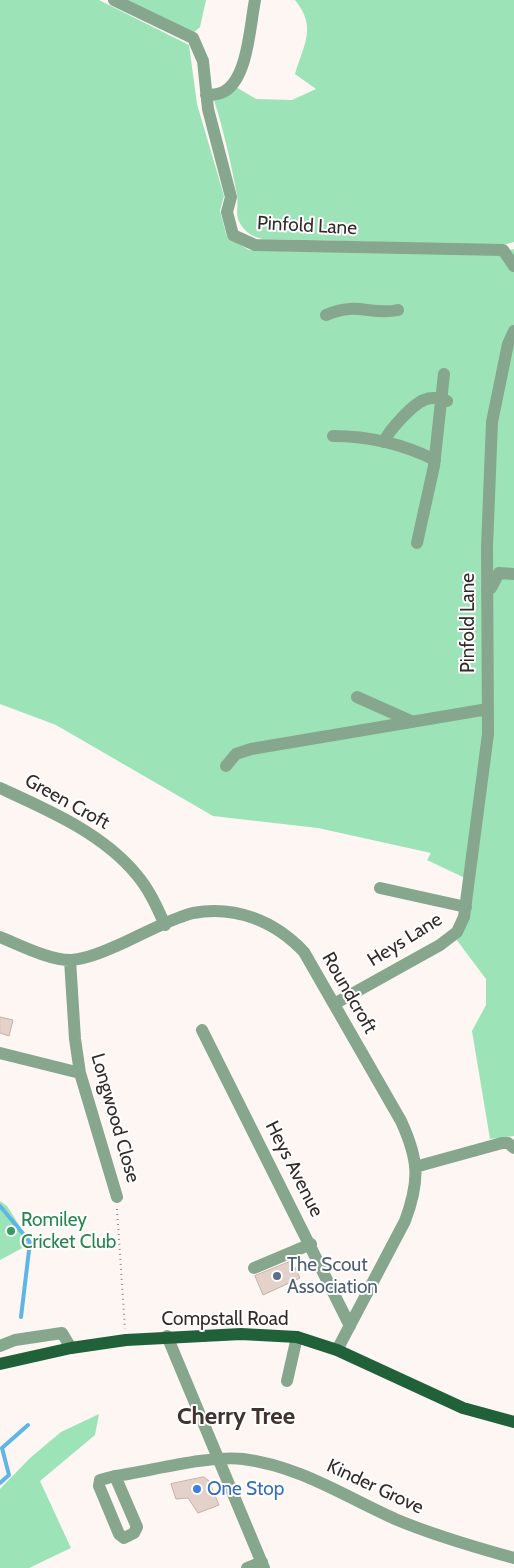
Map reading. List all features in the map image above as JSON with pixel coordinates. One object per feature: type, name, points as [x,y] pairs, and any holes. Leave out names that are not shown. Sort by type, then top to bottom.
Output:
[{"type":"main road","name":"Compstall Road","points":[[0,1364],[71,1348],[167,1336],[241,1334],[297,1337],[337,1350],[463,1408],[514,1422]]},
{"type":"street","name":"Pinfold Lane","points":[[114,0],[194,38],[203,61],[206,95],[231,197],[227,212],[233,235],[255,245],[503,250],[514,266]]},
{"type":"street","points":[[206,95],[225,91],[238,77],[245,56],[255,0]]},
{"type":"street","points":[[326,315],[347,308],[382,312],[398,310]]},
{"type":"street","name":"Pinfold Lane","points":[[465,912],[488,734],[487,590],[492,422],[508,344],[514,330]]},
{"type":"street","points":[[417,543],[435,460],[445,400],[444,374]]},
{"type":"street","points":[[384,442],[396,424],[421,401],[445,400]]},
{"type":"street","points":[[333,436],[358,436],[384,442],[416,451],[435,460]]},
{"type":"street","points":[[487,590],[491,588],[499,573],[514,574]]},
{"type":"street","points":[[357,697],[413,722]]},
{"type":"street","points":[[226,766],[236,754],[246,750],[488,710]]},
{"type":"street","name":"Green Croft","points":[[0,788],[36,804],[102,842],[136,874],[153,898],[165,925]]},
{"type":"street","points":[[380,888],[465,912]]},
{"type":"street","name":"Roundcroft","points":[[0,937],[36,952],[70,960],[96,954],[192,914],[217,911],[242,914],[266,922],[286,935],[304,952],[401,1121],[413,1148],[415,1167],[412,1202],[405,1222],[337,1350]]},
{"type":"street","name":"Heys Lane","points":[[334,1004],[440,945],[457,932],[465,912]]},
{"type":"street","name":"Longwood Close","points":[[70,960],[75,1039],[80,1073],[117,1197]]},
{"type":"street","name":"Heys Avenue","points":[[202,1030],[311,1244],[350,1326]]},
{"type":"street","points":[[0,1053],[80,1073]]},
{"type":"street","points":[[415,1167],[502,1143],[508,1143],[514,1148]]},
{"type":"street","points":[[254,1268],[311,1244]]},
{"type":"street","points":[[0,1346],[15,1340],[62,1333],[71,1348]]},
{"type":"street","points":[[167,1336],[263,1565],[247,1568]]},
{"type":"street","points":[[287,1381],[297,1337]]},
{"type":"street","name":"Kinder Grove","points":[[115,1476],[220,1459],[241,1459],[284,1468],[312,1478],[413,1526],[514,1558]]},
{"type":"path","points":[[117,1197],[126,1340]]},
{"type":"green space","points":[[0,0],[99,0],[189,45],[197,104],[224,196],[220,211],[227,237],[249,250],[493,255],[514,249],[514,1136],[490,1139],[472,1031],[486,1005],[486,979],[456,939],[467,879],[427,860],[431,853],[318,828],[213,816],[56,725],[0,704]]},
{"type":"green space","points":[[123,0],[206,0],[200,27],[193,33]]},
{"type":"green space","points":[[295,0],[514,0],[514,242],[503,245],[263,239],[251,235],[243,228],[238,218],[235,183],[214,100],[236,87],[256,99],[292,100],[316,89],[295,74],[305,45],[307,27],[302,10]]},
{"type":"green space","name":"Romiley Cricket Club","points":[[0,1201],[7,1206],[28,1239],[28,1245],[0,1260]]},
{"type":"green space","points":[[99,1414],[95,1435],[40,1481],[71,1548],[29,1568],[0,1568],[0,1489],[30,1458],[61,1432]]},
{"type":"building","points":[[0,1017],[13,1020],[9,1036],[0,1033]]},
{"type":"building","name":"The Scout Association","points":[[292,1261],[300,1278],[263,1295],[255,1276]]},
{"type":"building","points":[[204,1477],[209,1481],[219,1505],[198,1513],[188,1498],[176,1499],[171,1484]]},
{"type":"waterway","points":[[0,1206],[30,1242],[21,1317]]},
{"type":"waterway","points":[[0,1483],[9,1475],[2,1448],[28,1425]]},
{"type":"place","name":"Romiley Cricket Club","points":[[11,1231]]},
{"type":"place","name":"The Scout Association","points":[[277,1276]]},
{"type":"place","name":"One Stop","points":[[197,1489]]},
{"type":"district","name":"Cherry Tree","points":[[236,1417]]}]
